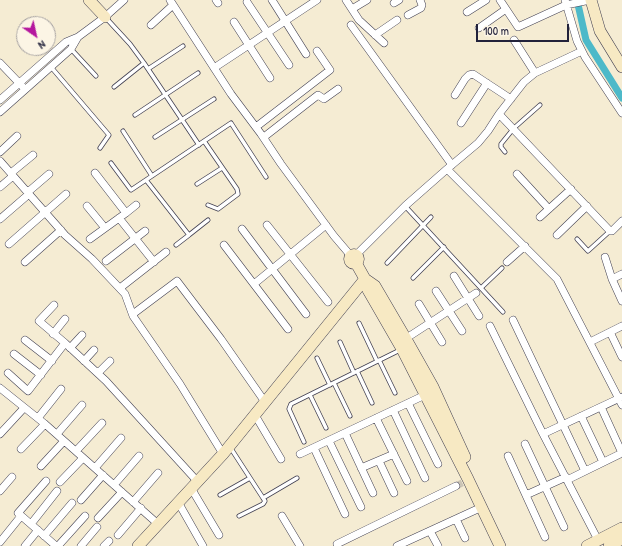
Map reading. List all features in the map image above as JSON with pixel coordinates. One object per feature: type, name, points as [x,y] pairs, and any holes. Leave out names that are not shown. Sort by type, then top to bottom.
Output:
[{"type":"street","points":[[89,0],[105,17]]},
{"type":"street","points":[[0,100],[66,42],[78,36],[105,17],[124,0]]},
{"type":"street","points":[[272,0],[306,54]]},
{"type":"street","points":[[214,68],[317,0]]},
{"type":"street","points":[[346,0],[359,20],[384,43]]},
{"type":"street","points":[[352,9],[367,0]]},
{"type":"street","points":[[408,15],[420,8],[422,5],[420,0]]},
{"type":"street","points":[[467,12],[486,0]]},
{"type":"street","points":[[500,0],[518,27],[567,3],[589,0],[600,31],[621,62]]},
{"type":"street","points":[[151,25],[171,2],[214,68],[264,137],[281,164],[326,225],[354,258],[365,280],[368,290],[433,387],[469,479],[500,546]]},
{"type":"street","points":[[247,2],[289,65]]},
{"type":"street","points":[[567,3],[577,41],[622,113]]},
{"type":"street","points":[[479,28],[506,9]]},
{"type":"street","points":[[375,35],[397,20]]},
{"type":"street","points":[[234,22],[270,78]]},
{"type":"street","points":[[351,25],[450,167],[557,279],[621,400],[601,407],[543,434]]},
{"type":"street","points":[[0,112],[71,50],[78,36]]},
{"type":"street","points":[[514,40],[535,72]]},
{"type":"street","points":[[354,258],[405,206],[478,143],[524,82],[535,72],[582,51]]},
{"type":"street","points":[[256,127],[330,70],[318,52]]},
{"type":"street","points":[[0,63],[25,90]]},
{"type":"street","points":[[455,95],[465,79],[473,74],[511,99]]},
{"type":"street","points":[[460,123],[488,83]]},
{"type":"street","points":[[264,137],[318,95],[324,99],[338,89]]},
{"type":"street","points":[[499,114],[514,128],[610,231],[622,222]]},
{"type":"street","points":[[0,152],[17,136]]},
{"type":"street","points":[[0,187],[32,155]]},
{"type":"street","points":[[0,161],[61,230],[125,294],[133,314],[226,450]]},
{"type":"street","points":[[95,173],[126,213]]},
{"type":"street","points":[[0,219],[49,174]]},
{"type":"street","points":[[517,174],[549,209]]},
{"type":"street","points":[[540,217],[570,189]]},
{"type":"street","points":[[9,244],[66,194]]},
{"type":"street","points":[[90,239],[136,205]]},
{"type":"street","points":[[87,206],[105,228]]},
{"type":"street","points":[[557,235],[587,206]]},
{"type":"street","points":[[119,218],[154,262]]},
{"type":"street","points":[[267,225],[328,302]]},
{"type":"street","points":[[254,284],[326,225]]},
{"type":"street","points":[[242,229],[306,314]]},
{"type":"street","points":[[25,262],[61,230]]},
{"type":"street","points":[[106,261],[145,231]]},
{"type":"street","points":[[224,245],[288,329]]},
{"type":"street","points":[[505,265],[525,246]]},
{"type":"street","points":[[120,288],[166,252]]},
{"type":"street","points":[[604,257],[622,301]]},
{"type":"street","points":[[612,279],[622,274]]},
{"type":"street","points":[[454,276],[479,316]]},
{"type":"street","points":[[138,546],[226,450],[365,280]]},
{"type":"street","points":[[133,314],[177,281],[221,339],[265,402]]},
{"type":"street","points":[[436,291],[462,331]]},
{"type":"street","points":[[404,344],[430,323],[476,293]]},
{"type":"street","points":[[418,304],[442,342]]},
{"type":"street","points":[[54,305],[39,321],[98,373],[138,415],[194,485],[219,535]]},
{"type":"street","points":[[53,334],[65,319]]},
{"type":"street","points":[[513,320],[585,471]]},
{"type":"street","points":[[490,326],[543,434],[598,540]]},
{"type":"street","points":[[590,342],[622,326]]},
{"type":"street","points":[[610,332],[622,357]]},
{"type":"street","points":[[8,373],[28,392],[52,361],[82,335]]},
{"type":"street","points":[[25,340],[52,361]]},
{"type":"street","points":[[404,344],[425,395],[469,479],[508,546]]},
{"type":"street","points":[[84,361],[94,350]]},
{"type":"street","points":[[14,354],[40,376]]},
{"type":"street","points":[[98,373],[110,361]]},
{"type":"street","points":[[0,388],[57,434],[158,524]]},
{"type":"street","points":[[38,418],[61,389]]},
{"type":"street","points":[[300,454],[425,395]]},
{"type":"street","points":[[408,403],[438,464]]},
{"type":"street","points":[[57,434],[82,405]]},
{"type":"street","points":[[526,495],[585,471],[622,453],[601,407]]},
{"type":"street","points":[[0,434],[24,408]]},
{"type":"street","points":[[393,410],[425,478]]},
{"type":"street","points":[[255,415],[281,459]]},
{"type":"street","points":[[582,416],[604,462]]},
{"type":"street","points":[[376,418],[407,481]]},
{"type":"street","points":[[76,451],[102,423]]},
{"type":"street","points":[[22,449],[45,424]]},
{"type":"street","points":[[345,433],[373,493]]},
{"type":"street","points":[[95,468],[121,438]]},
{"type":"street","points":[[41,466],[64,441]]},
{"type":"street","points":[[329,441],[361,507]]},
{"type":"street","points":[[525,444],[564,527]]},
{"type":"street","points":[[314,448],[345,514]]},
{"type":"street","points":[[361,468],[394,454]]},
{"type":"street","points":[[114,485],[139,456]]},
{"type":"street","points":[[508,456],[544,537]]},
{"type":"street","points":[[60,482],[83,458]]},
{"type":"street","points":[[378,461],[394,493]]},
{"type":"street","points":[[133,502],[158,473]]},
{"type":"street","points":[[81,500],[103,475]]},
{"type":"street","points":[[0,491],[12,477]]},
{"type":"street","points":[[46,481],[18,513],[21,516],[55,546],[85,516]]},
{"type":"street","points":[[337,544],[456,486]]},
{"type":"street","points":[[31,524],[57,491]]},
{"type":"street","points":[[98,518],[122,492]]},
{"type":"street","points":[[178,502],[203,546]]},
{"type":"street","points":[[44,536],[72,503]]},
{"type":"street","points":[[397,546],[407,544],[456,518],[482,507]]},
{"type":"street","points":[[118,535],[141,508]]},
{"type":"street","points":[[0,542],[21,516]]},
{"type":"street","points":[[282,516],[300,546]]},
{"type":"street","points":[[456,518],[466,538]]},
{"type":"street","points":[[81,546],[97,527]]},
{"type":"street","points":[[586,546],[622,528]]},
{"type":"street","points":[[25,546],[38,530]]},
{"type":"street","points":[[430,531],[438,546]]},
{"type":"street","points":[[611,545],[622,539]]},
{"type":"lane","points":[[105,17],[130,44],[144,63],[199,145]]},
{"type":"lane","points":[[148,69],[183,46]]},
{"type":"lane","points":[[71,50],[96,76]]},
{"type":"lane","points":[[114,87],[144,63]]},
{"type":"lane","points":[[51,67],[109,135],[100,148]]},
{"type":"lane","points":[[135,115],[198,73]]},
{"type":"lane","points":[[155,137],[214,98]]},
{"type":"lane","points":[[505,152],[501,147],[501,144],[514,128],[540,105]]},
{"type":"lane","points":[[111,163],[131,190],[231,123],[266,176]]},
{"type":"lane","points":[[123,131],[152,176]]},
{"type":"lane","points":[[204,141],[237,189],[238,194],[218,209],[208,206]]},
{"type":"lane","points":[[197,184],[222,168]]},
{"type":"lane","points":[[146,180],[189,235]]},
{"type":"lane","points":[[405,206],[503,312]]},
{"type":"lane","points":[[387,263],[432,217]]},
{"type":"lane","points":[[176,245],[208,220]]},
{"type":"lane","points":[[576,239],[588,251],[610,231]]},
{"type":"lane","points":[[413,278],[444,247]]},
{"type":"lane","points":[[482,288],[505,265]]},
{"type":"lane","points":[[359,323],[395,393]]},
{"type":"lane","points":[[340,342],[372,403]]},
{"type":"lane","points":[[304,442],[289,409],[291,404],[378,361],[404,344]]},
{"type":"lane","points":[[317,358],[350,416]]},
{"type":"lane","points":[[310,395],[326,428]]},
{"type":"lane","points":[[226,450],[250,478],[265,501],[263,504],[239,516]]},
{"type":"lane","points":[[220,495],[250,478]]},
{"type":"lane","points":[[263,498],[297,478]]},
{"type":"waterway","points":[[577,0],[586,40],[622,98]]},
{"type":"tunnel","points":[[456,486],[464,482]]}]
